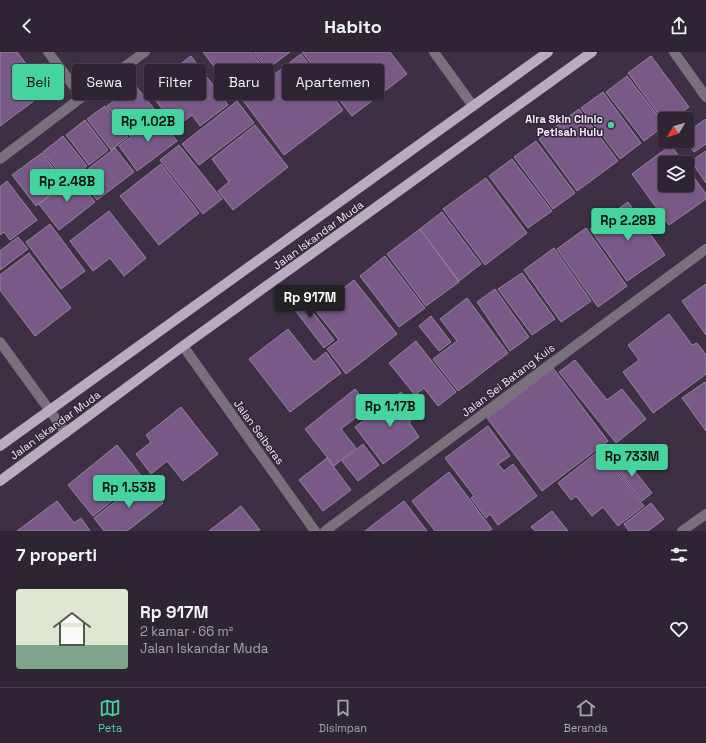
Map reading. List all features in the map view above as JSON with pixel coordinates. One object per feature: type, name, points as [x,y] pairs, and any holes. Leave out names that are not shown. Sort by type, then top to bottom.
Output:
[{"type":"main road","name":"Jalan Iskandar Muda","points":[[0,446],[548,52]]},
{"type":"main road","name":"Jalan Iskandar Muda","points":[[0,480],[592,52]]},
{"type":"street","points":[[48,52],[72,84]]},
{"type":"street","points":[[128,64],[145,52]]},
{"type":"street","points":[[434,52],[473,106]]},
{"type":"street","points":[[674,52],[706,97]]},
{"type":"street","points":[[0,159],[78,100]]},
{"type":"street","name":"Jalan Sei Batang Kuis","points":[[325,531],[706,249]]},
{"type":"street","points":[[0,342],[66,433]]},
{"type":"street","name":"Jalan Seiberas","points":[[184,346],[315,531]]},
{"type":"street","points":[[682,531],[706,514]]},
{"type":"building","points":[[0,52],[17,52],[26,64],[12,64],[12,100],[35,100],[0,126]]},
{"type":"building","points":[[203,52],[251,52],[260,64],[214,64],[214,66]]},
{"type":"building","points":[[253,52],[290,52],[274,64],[263,64]]},
{"type":"building","points":[[302,52],[390,52],[407,74],[384,92],[384,64],[311,64]]},
{"type":"building","points":[[301,54],[308,64],[288,64]]},
{"type":"building","points":[[191,56],[197,64],[180,64]]},
{"type":"building","points":[[651,56],[689,107],[682,112],[658,112],[658,114],[628,73]]},
{"type":"building","points":[[282,68],[282,100],[336,100],[343,110],[284,155],[243,100],[274,100],[274,75]]},
{"type":"building","points":[[206,76],[214,86],[214,100],[224,100],[228,105],[200,126],[192,115],[176,127],[155,100],[206,100]]},
{"type":"building","points":[[627,76],[658,116],[658,130],[644,141],[606,92]]},
{"type":"building","points":[[136,86],[144,96],[144,100],[147,100],[158,114],[130,136],[107,106],[115,100],[136,100]]},
{"type":"building","name":"Aira Skin Clinic Petisah Hulu","points":[[603,92],[641,143],[620,159],[581,108]]},
{"type":"building","points":[[340,100],[373,100],[352,116]]},
{"type":"building","points":[[237,101],[254,123],[199,165],[182,144]]},
{"type":"building","points":[[105,106],[128,137],[111,150],[87,119]]},
{"type":"building","points":[[579,109],[618,161],[577,191],[539,139]]},
{"type":"building","points":[[158,116],[177,141],[137,171],[119,146]]},
{"type":"building","points":[[706,119],[706,144],[694,152],[691,148],[694,148],[694,127]]},
{"type":"building","points":[[85,120],[108,150],[89,165],[66,135]]},
{"type":"building","points":[[255,125],[288,167],[233,210],[218,191],[229,182],[212,159]]},
{"type":"building","points":[[63,136],[87,166],[67,182],[43,152]]},
{"type":"building","points":[[536,141],[575,193],[553,209],[514,157]]},
{"type":"building","points":[[179,145],[222,199],[203,214],[160,160]]},
{"type":"building","points":[[115,148],[134,172],[97,200],[79,176]]},
{"type":"building","points":[[667,148],[673,148],[678,156],[658,156],[658,192],[694,192],[694,178],[706,194],[706,199],[669,225],[632,174]]},
{"type":"building","points":[[706,151],[706,183],[694,165],[694,159]]},
{"type":"building","points":[[42,153],[65,183],[36,206],[12,175]]},
{"type":"building","points":[[512,159],[552,211],[528,228],[489,176]]},
{"type":"building","points":[[161,164],[199,213],[159,245],[120,196]]},
{"type":"building","points":[[76,177],[95,202],[59,230],[39,204]]},
{"type":"building","points":[[486,178],[527,233],[485,265],[443,209]]},
{"type":"building","points":[[7,181],[37,220],[10,240],[4,232],[0,235],[0,187]]},
{"type":"building","points":[[628,202],[665,255],[627,281],[590,229]]},
{"type":"building","points":[[109,211],[146,258],[124,276],[110,258],[93,271],[70,241]]},
{"type":"building","points":[[442,212],[481,264],[459,281],[420,229]]},
{"type":"building","points":[[50,224],[85,271],[61,289],[26,242]]},
{"type":"building","points":[[586,228],[627,286],[598,307],[557,249]]},
{"type":"building","points":[[420,229],[459,282],[426,306],[387,254]]},
{"type":"building","points":[[18,237],[28,249],[0,270],[0,251]]},
{"type":"building","points":[[554,248],[591,301],[561,322],[524,270]]},
{"type":"building","points":[[29,253],[71,308],[35,336],[0,290],[0,275]]},
{"type":"building","points":[[385,256],[425,308],[399,327],[360,276]]},
{"type":"building","points":[[522,273],[555,319],[532,335],[498,289]]},
{"type":"building","points":[[354,280],[397,334],[346,374],[327,349],[339,340],[315,310]]},
{"type":"building","points":[[706,284],[706,335],[682,301]]},
{"type":"building","points":[[495,289],[529,337],[510,351],[477,302]]},
{"type":"building","points":[[296,290],[334,340],[324,348],[285,297]]},
{"type":"building","points":[[467,298],[508,353],[458,391],[433,359],[457,341],[440,319]]},
{"type":"building","points":[[669,314],[692,345],[697,343],[706,355],[706,374],[653,413],[623,372],[639,360],[628,345]]},
{"type":"building","points":[[431,316],[451,342],[439,351],[419,326]]},
{"type":"building","points":[[288,329],[314,362],[326,352],[341,373],[290,412],[249,359]]},
{"type":"building","points":[[416,341],[456,392],[438,406],[424,388],[415,395],[389,363]]},
{"type":"building","points":[[575,360],[607,400],[622,389],[646,419],[616,443],[559,372]]},
{"type":"building","points":[[553,368],[608,441],[542,491],[487,418]]},
{"type":"building","points":[[705,382],[706,383],[706,431],[682,398]]},
{"type":"building","points":[[355,389],[369,407],[341,429],[356,448],[334,466],[305,429]]},
{"type":"building","points":[[401,392],[418,415],[409,422],[419,437],[383,464],[355,427]]},
{"type":"building","points":[[181,407],[218,454],[183,481],[167,461],[151,474],[136,454],[151,442],[146,435]]},
{"type":"building","points":[[488,426],[510,456],[498,464],[504,471],[513,464],[537,496],[498,525],[490,514],[486,518],[471,498],[474,496],[445,458]]},
{"type":"building","points":[[363,444],[379,465],[358,481],[342,461]]},
{"type":"building","points":[[117,445],[142,477],[93,516],[68,485]]},
{"type":"building","points":[[600,450],[644,506],[618,526],[603,507],[592,516],[576,496],[571,500],[558,483]]},
{"type":"building","points":[[623,456],[652,493],[642,501],[613,464]]},
{"type":"building","points":[[327,458],[351,490],[323,511],[299,480]]},
{"type":"building","points":[[449,472],[492,529],[489,531],[435,531],[412,501]]},
{"type":"building","points":[[144,479],[163,503],[127,531],[104,531],[94,518]]},
{"type":"building","points":[[57,501],[74,523],[81,518],[90,531],[17,531]]},
{"type":"building","points":[[404,501],[427,531],[365,531]]},
{"type":"building","points":[[651,503],[664,519],[648,531],[629,531],[624,524]]},
{"type":"building","points":[[241,506],[260,530],[209,531]]},
{"type":"building","points":[[552,511],[568,531],[535,531],[531,527]]},
{"type":"place","name":"Aira Skin Clinic Petisah Hulu","points":[[611,125]]}]
